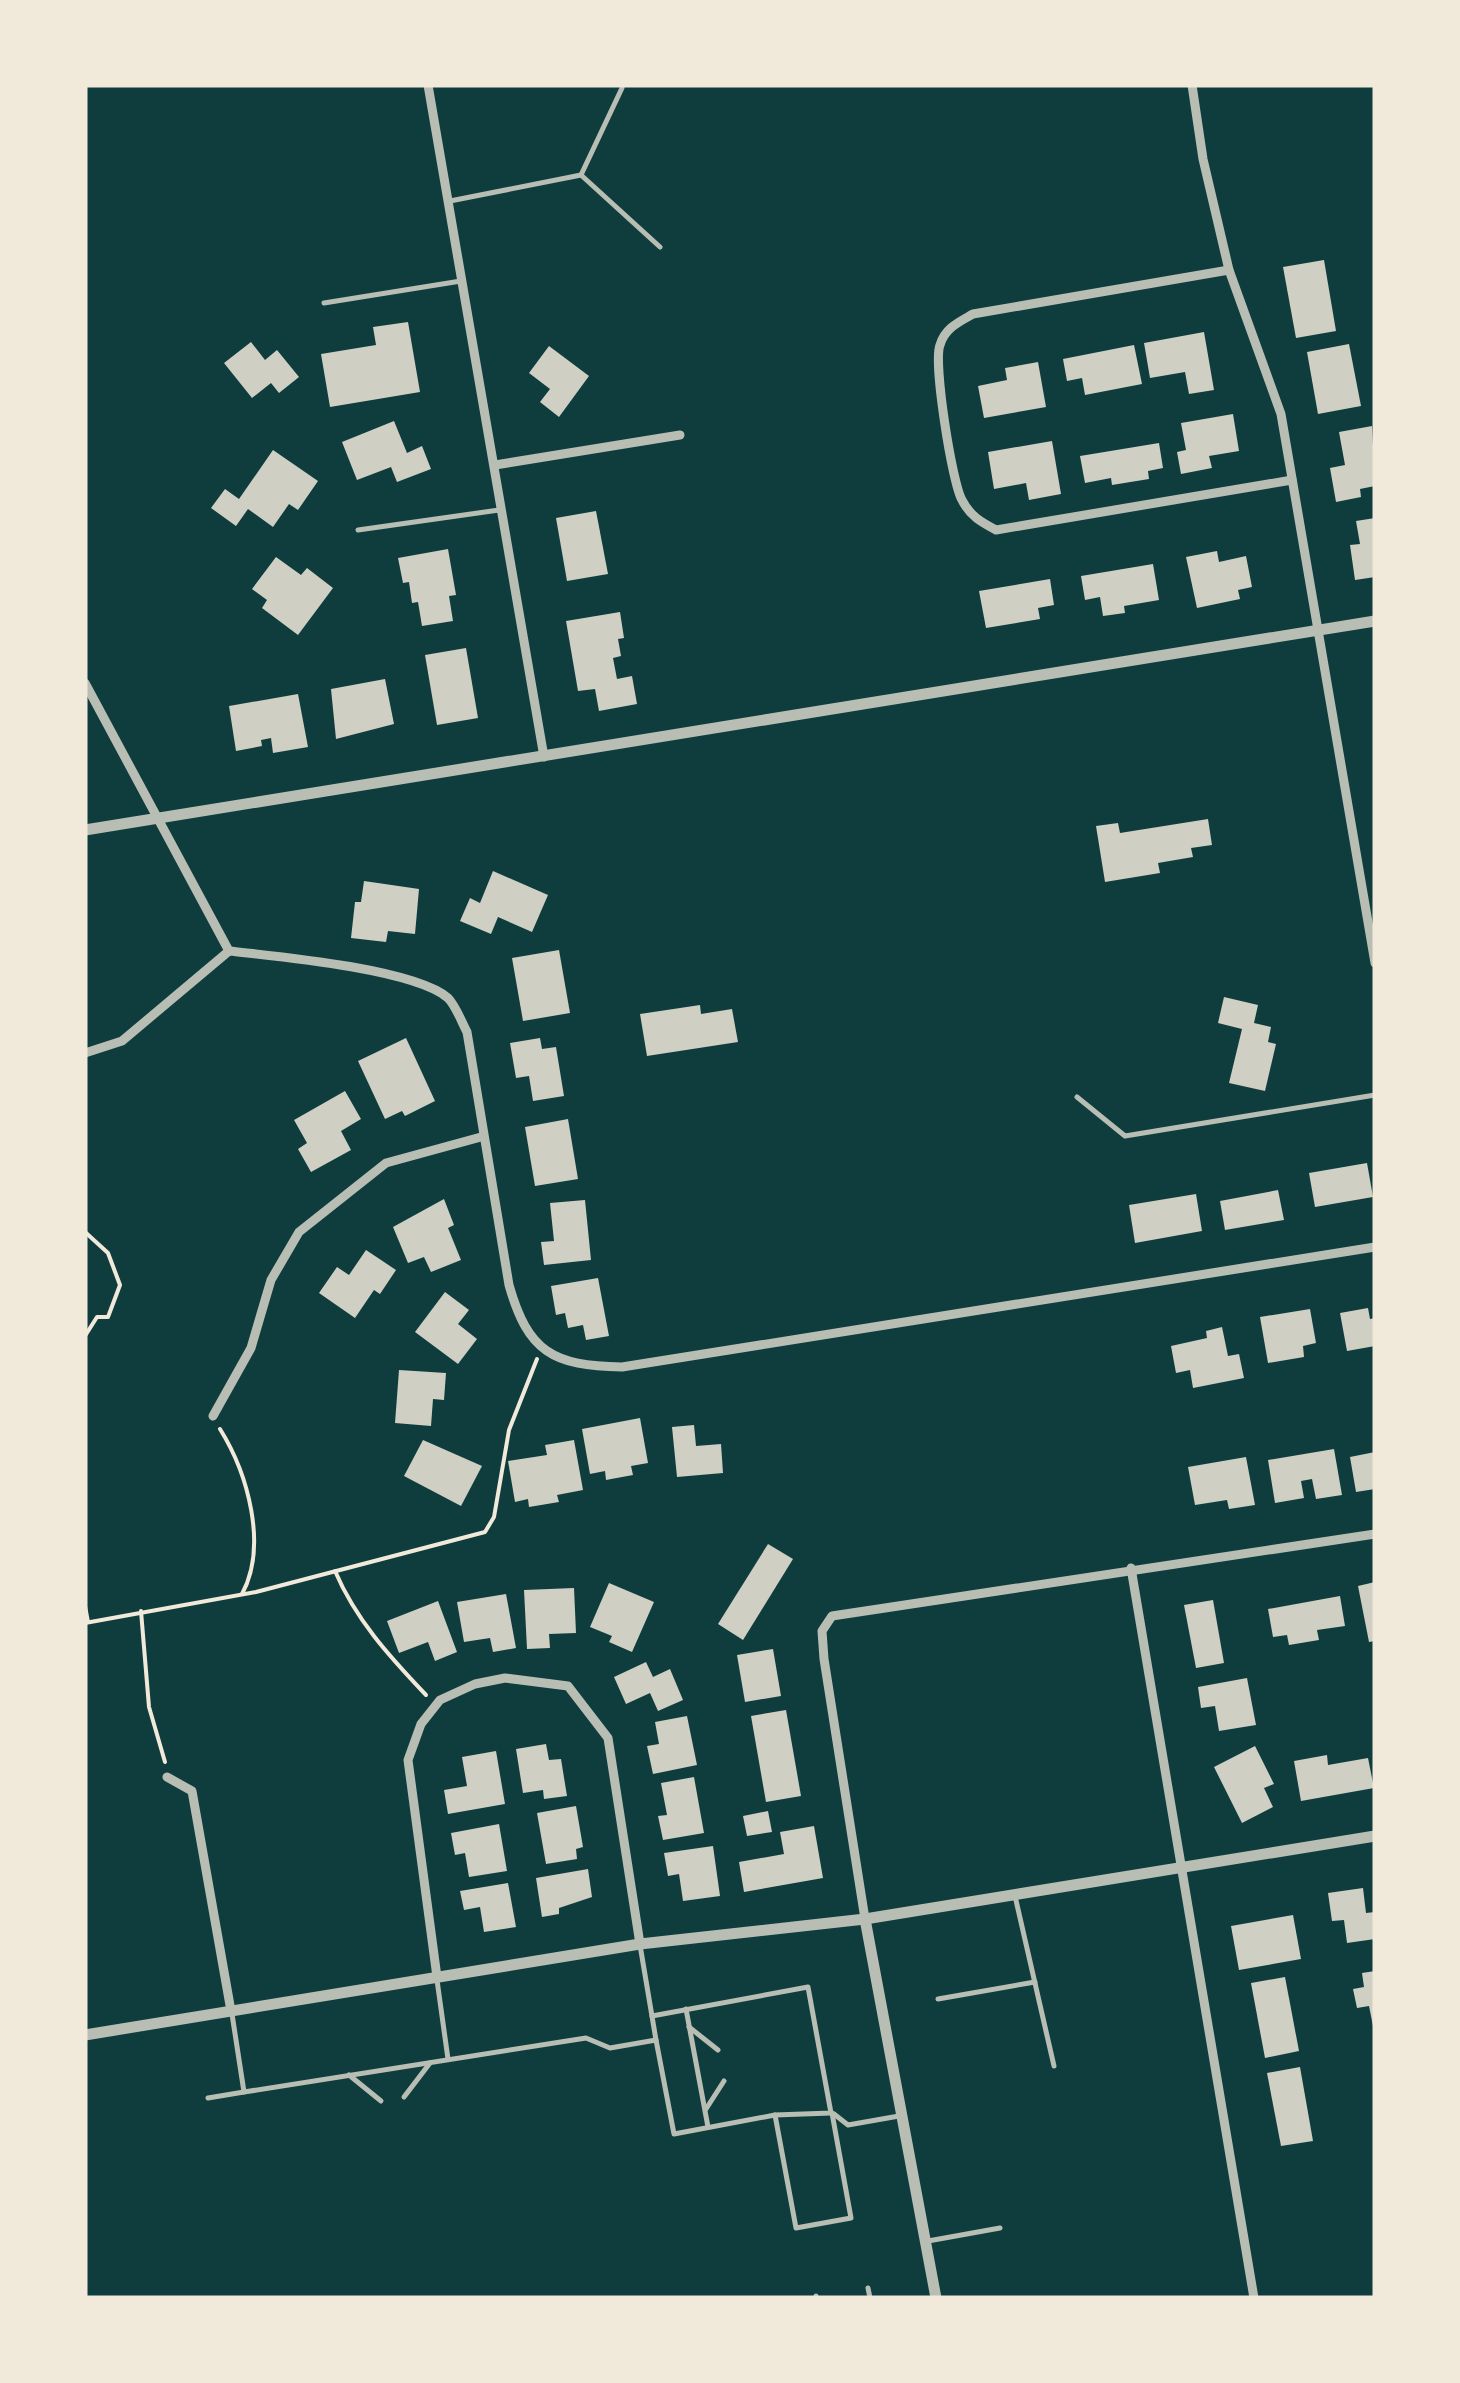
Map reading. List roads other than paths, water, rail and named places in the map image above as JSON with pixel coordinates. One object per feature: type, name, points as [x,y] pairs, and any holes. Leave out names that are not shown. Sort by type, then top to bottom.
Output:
[{"type":"street","points":[[428,85],[544,758]]},
{"type":"street","points":[[1192,85],[1203,159],[1229,270],[1281,414],[1375,963]]},
{"type":"street","points":[[1229,270],[974,314],[950,328],[939,346],[938,372],[959,496],[974,518],[996,530],[1292,480]]},
{"type":"street","points":[[495,466],[680,435]]},
{"type":"street","points":[[85,830],[1375,621]]},
{"type":"street","points":[[85,684],[229,951]]},
{"type":"street","points":[[85,1053],[122,1040],[229,951],[298,958],[411,982],[449,999],[467,1032],[481,1138],[509,1285],[520,1322],[540,1350],[582,1366],[622,1367],[1375,1247]]},
{"type":"street","points":[[213,1416],[250,1348],[271,1280],[299,1232],[386,1162],[481,1138]]},
{"type":"street","points":[[936,2298],[865,1919],[822,1631],[832,1616],[1375,1534]]},
{"type":"street","points":[[1131,1568],[1254,2298]]},
{"type":"street","points":[[437,1978],[408,1760],[421,1724],[436,1706],[475,1684],[505,1678],[568,1686],[600,1721],[618,1780],[640,1944]]},
{"type":"street","points":[[167,1776],[192,1791],[231,2011]]},
{"type":"street","points":[[85,2035],[640,1944],[865,1919],[1375,1836]]},
{"type":"lane","points":[[581,175],[622,88]]},
{"type":"lane","points":[[450,200],[581,175]]},
{"type":"lane","points":[[581,175],[660,247]]},
{"type":"lane","points":[[324,303],[464,281]]},
{"type":"lane","points":[[358,530],[502,510]]},
{"type":"lane","points":[[1077,1097],[1125,1136],[1375,1095]]},
{"type":"lane","points":[[1014,1893],[1054,2066]]},
{"type":"lane","points":[[640,1944],[674,2134],[775,2115],[832,2113],[848,2124],[903,2115]]},
{"type":"lane","points":[[437,1978],[448,2060]]},
{"type":"lane","points":[[938,2000],[1035,1982]]},
{"type":"lane","points":[[652,2016],[808,1987],[851,2218],[796,2228],[775,2115]]},
{"type":"lane","points":[[686,2009],[708,2127]]},
{"type":"lane","points":[[231,2011],[244,2092]]},
{"type":"lane","points":[[689,2026],[718,2050]]},
{"type":"lane","points":[[208,2098],[586,2038],[610,2048],[656,2040]]},
{"type":"lane","points":[[404,2096],[431,2062]]},
{"type":"lane","points":[[349,2076],[380,2101]]},
{"type":"lane","points":[[705,2112],[724,2081]]},
{"type":"lane","points":[[925,2242],[1000,2228]]},
{"type":"lane","points":[[868,2288],[870,2298]]}]
